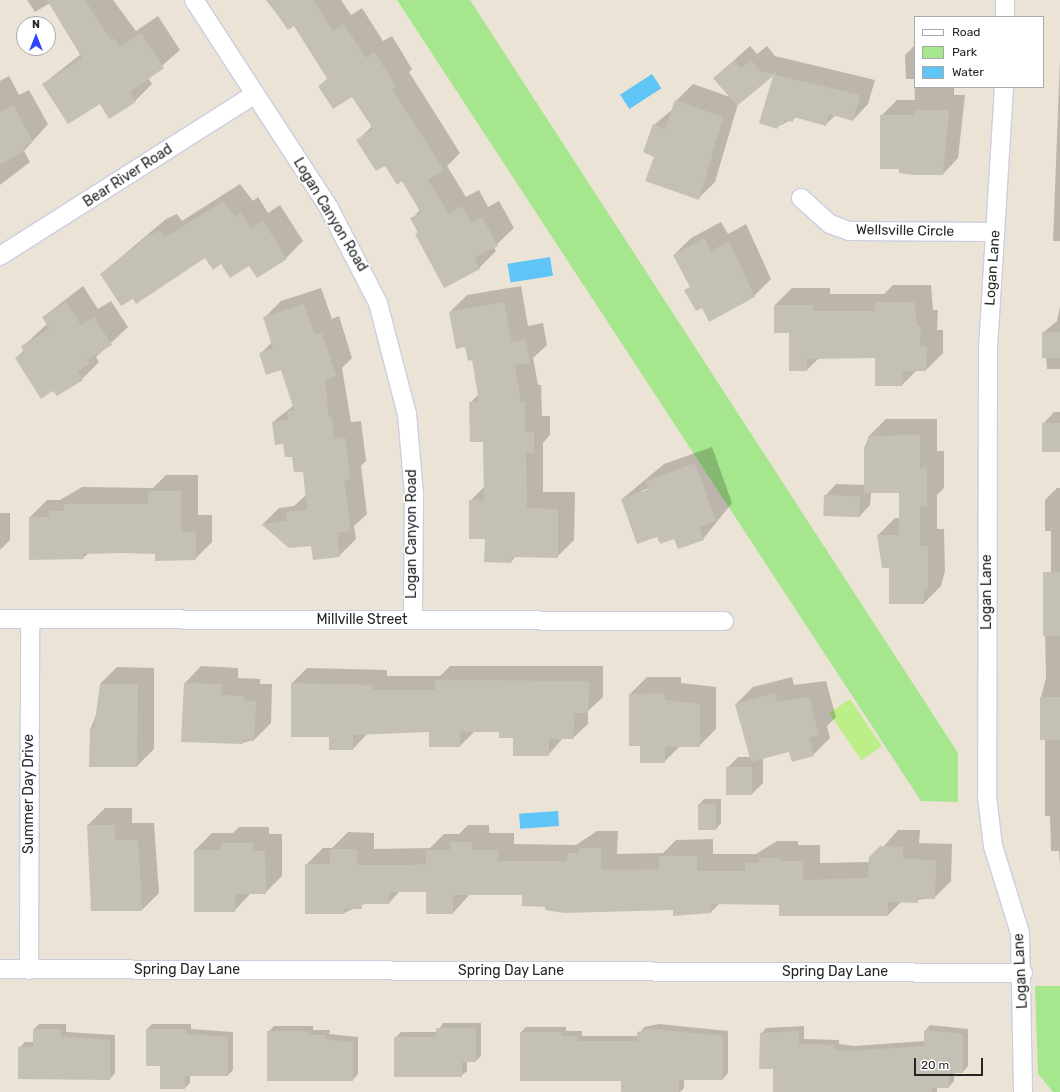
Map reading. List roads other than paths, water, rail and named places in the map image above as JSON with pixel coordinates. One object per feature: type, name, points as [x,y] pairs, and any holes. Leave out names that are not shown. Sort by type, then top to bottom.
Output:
[{"type":"street","name":"Logan Canyon Road","points":[[194,0],[347,238],[389,336],[407,414],[412,454],[413,620]]},
{"type":"street","points":[[1005,0],[1005,16]]},
{"type":"street","name":"Logan Lane","points":[[1004,88],[988,346],[987,796],[993,846],[1020,933],[1023,973],[1023,1092]]},
{"type":"street","name":"Bear River Road","points":[[0,256],[255,94]]},
{"type":"street","name":"Wellsville Circle","points":[[801,198],[830,224],[849,231],[995,232]]},
{"type":"street","name":"Millville Street","points":[[0,619],[724,621]]},
{"type":"street","name":"Summer Day Drive","points":[[29,970],[30,619]]},
{"type":"street","name":"Spring Day Lane","points":[[0,970],[1023,973]]},
{"type":"water","points":[[652,74],[661,88],[629,109],[620,95]]},
{"type":"water","points":[[550,257],[553,276],[511,282],[508,264]]},
{"type":"water","points":[[558,811],[559,826],[520,829],[519,814]]}]
